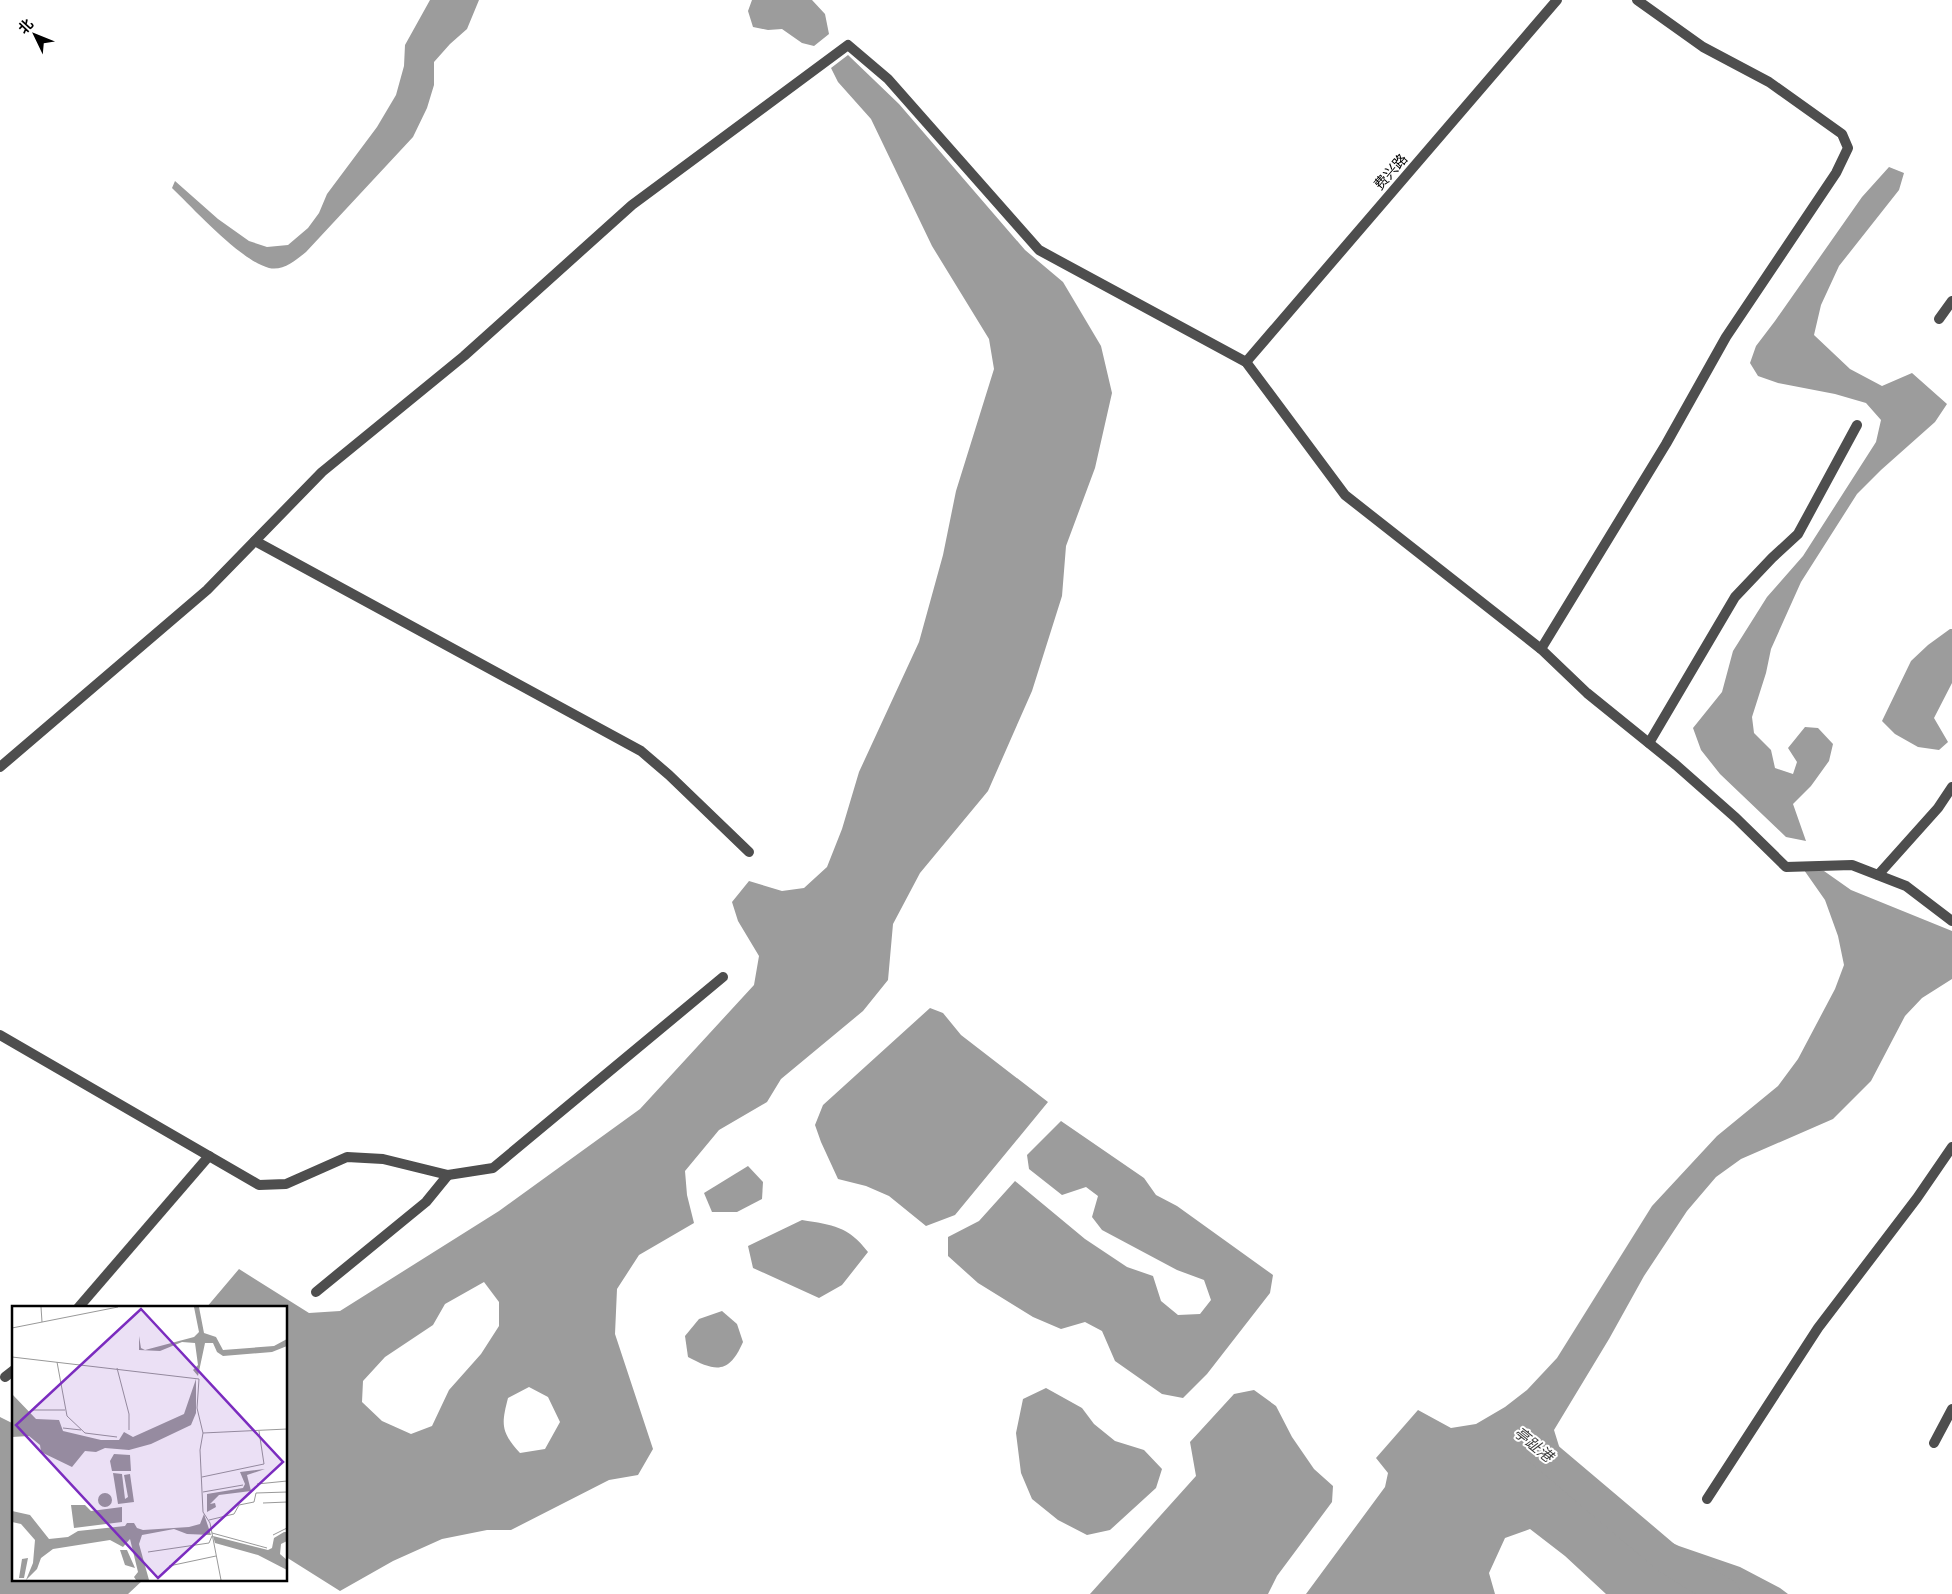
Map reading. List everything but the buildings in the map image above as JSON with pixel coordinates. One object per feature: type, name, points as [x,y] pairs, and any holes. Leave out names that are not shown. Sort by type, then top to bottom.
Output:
[{"type":"street","name":"费兴路","points":[[1246,362],[1557,0]]},
{"type":"street","points":[[1541,649],[1666,444],[1726,337],[1836,173],[1848,148],[1842,134],[1769,82],[1703,46],[1637,0]]},
{"type":"street","points":[[0,767],[207,590],[322,472],[464,356],[632,205],[848,45],[888,79],[1039,250],[1246,362],[1345,495],[1541,649],[1587,693],[1649,743],[1736,818],[1786,867],[1852,865],[1906,886],[1952,921]]},
{"type":"street","points":[[1939,319],[1952,301]]},
{"type":"street","points":[[1649,743],[1735,597],[1798,534],[1856,425]]},
{"type":"street","points":[[255,541],[641,751],[670,775],[749,852]]},
{"type":"street","points":[[1878,875],[1938,808],[1952,787]]},
{"type":"street","points":[[0,1035],[259,1185],[286,1184],[347,1157],[383,1159],[448,1175],[493,1168],[722,977]]},
{"type":"street","points":[[1707,1499],[1818,1328],[1917,1198],[1952,1147]]},
{"type":"street","points":[[80,1306],[209,1156]]},
{"type":"street","points":[[316,1292],[426,1202],[448,1175]]},
{"type":"street","points":[[1934,1443],[1952,1409]]},
{"type":"water","points":[[430,0],[479,0],[467,29],[434,62],[434,85],[427,108],[413,137],[306,252],[298,258],[285,266],[274,269],[245,256],[218,233],[172,188],[175,181],[218,219],[249,241],[267,247],[288,245],[308,228],[319,213],[327,194],[377,127],[396,95],[404,66],[405,45]]},
{"type":"water","points":[[752,0],[812,0],[825,14],[829,34],[814,46],[802,43],[782,29],[768,30],[753,27],[748,11]]},
{"type":"water","points":[[848,55],[899,104],[1025,250],[1063,282],[1101,346],[1112,393],[1095,468],[1066,546],[1062,596],[1032,691],[988,791],[920,873],[893,924],[888,980],[863,1011],[781,1079],[767,1102],[719,1130],[685,1171],[687,1195],[694,1223],[639,1255],[617,1289],[615,1334],[653,1449],[638,1475],[609,1480],[511,1530],[487,1530],[442,1539],[393,1561],[340,1591],[288,1558],[288,1306],[208,1306],[239,1269],[309,1313],[340,1311],[499,1211],[640,1109],[754,985],[759,956],[738,921],[732,902],[749,881],[782,891],[804,888],[827,867],[842,829],[859,772],[919,642],[943,555],[956,491],[994,369],[989,339],[932,246],[871,119],[838,82],[831,68]],"holes":[[[484,1282],[499,1302],[499,1326],[481,1354],[449,1390],[432,1426],[411,1434],[382,1421],[362,1402],[363,1381],[385,1357],[433,1325],[445,1304]],[[529,1387],[548,1397],[560,1422],[545,1449],[520,1453],[509,1439],[504,1428],[504,1415],[508,1398]]]},
{"type":"water","points":[[1889,167],[1904,173],[1899,190],[1839,266],[1821,305],[1814,335],[1850,369],[1882,386],[1912,373],[1947,404],[1935,422],[1857,494],[1801,582],[1771,649],[1766,673],[1752,717],[1754,733],[1771,750],[1775,768],[1793,774],[1797,762],[1788,748],[1805,727],[1818,728],[1833,744],[1829,761],[1811,786],[1793,804],[1806,841],[1786,837],[1720,774],[1701,750],[1693,728],[1722,692],[1733,651],[1767,597],[1803,556],[1876,442],[1881,420],[1866,403],[1835,394],[1778,383],[1758,376],[1750,363],[1756,346],[1862,197]]},
{"type":"water","points":[[1952,629],[1952,683],[1934,718],[1948,742],[1939,750],[1918,747],[1895,734],[1882,721],[1911,661],[1928,645]]},
{"type":"water","points":[[1804,870],[1824,871],[1851,890],[1952,931],[1952,979],[1922,998],[1905,1016],[1871,1081],[1833,1119],[1741,1159],[1716,1177],[1687,1211],[1644,1276],[1609,1339],[1554,1430],[1567,1472],[1581,1493],[1598,1509],[1679,1546],[1740,1567],[1788,1594],[1606,1594],[1565,1556],[1530,1529],[1505,1538],[1489,1573],[1495,1594],[1306,1594],[1385,1487],[1388,1473],[1376,1458],[1418,1410],[1451,1428],[1476,1424],[1505,1407],[1527,1390],[1557,1358],[1652,1206],[1717,1136],[1778,1086],[1798,1059],[1835,989],[1844,965],[1838,936],[1825,900]]},
{"type":"water","points":[[930,1008],[943,1013],[961,1035],[1048,1102],[955,1215],[926,1226],[889,1196],[866,1186],[838,1179],[815,1125],[823,1105]]},
{"type":"water","points":[[1061,1121],[1144,1178],[1156,1195],[1177,1206],[1273,1275],[1270,1293],[1207,1374],[1183,1398],[1162,1394],[1115,1361],[1102,1331],[1085,1322],[1061,1329],[1033,1317],[978,1283],[948,1256],[948,1237],[979,1221],[1015,1181],[1085,1239],[1127,1267],[1153,1276],[1161,1301],[1178,1315],[1200,1314],[1211,1300],[1204,1280],[1177,1270],[1102,1230],[1092,1217],[1098,1196],[1086,1187],[1062,1195],[1029,1169],[1027,1155]]},
{"type":"water","points":[[748,1166],[763,1182],[762,1199],[737,1212],[712,1212],[704,1193]]},
{"type":"water","points":[[802,1220],[823,1223],[839,1228],[854,1237],[868,1252],[842,1285],[819,1298],[753,1268],[748,1246]]},
{"type":"water","points":[[722,1311],[737,1324],[743,1342],[738,1352],[727,1365],[721,1367],[706,1365],[688,1357],[685,1336],[699,1319]]},
{"type":"water","points":[[1046,1388],[1082,1408],[1094,1424],[1115,1441],[1144,1450],[1162,1469],[1156,1488],[1110,1530],[1087,1535],[1058,1520],[1032,1499],[1021,1473],[1016,1433],[1023,1399]]},
{"type":"water","points":[[1254,1390],[1276,1406],[1292,1437],[1314,1469],[1333,1486],[1332,1502],[1277,1576],[1268,1594],[1090,1594],[1196,1476],[1190,1442],[1234,1394]]},
{"type":"water","points":[[0,1417],[12,1423],[12,1582],[141,1582],[128,1594],[0,1594]]},
{"type":"waterway","name":"亭趾港","points":[[1537,1448],[1667,1558],[1725,1594]]}]
